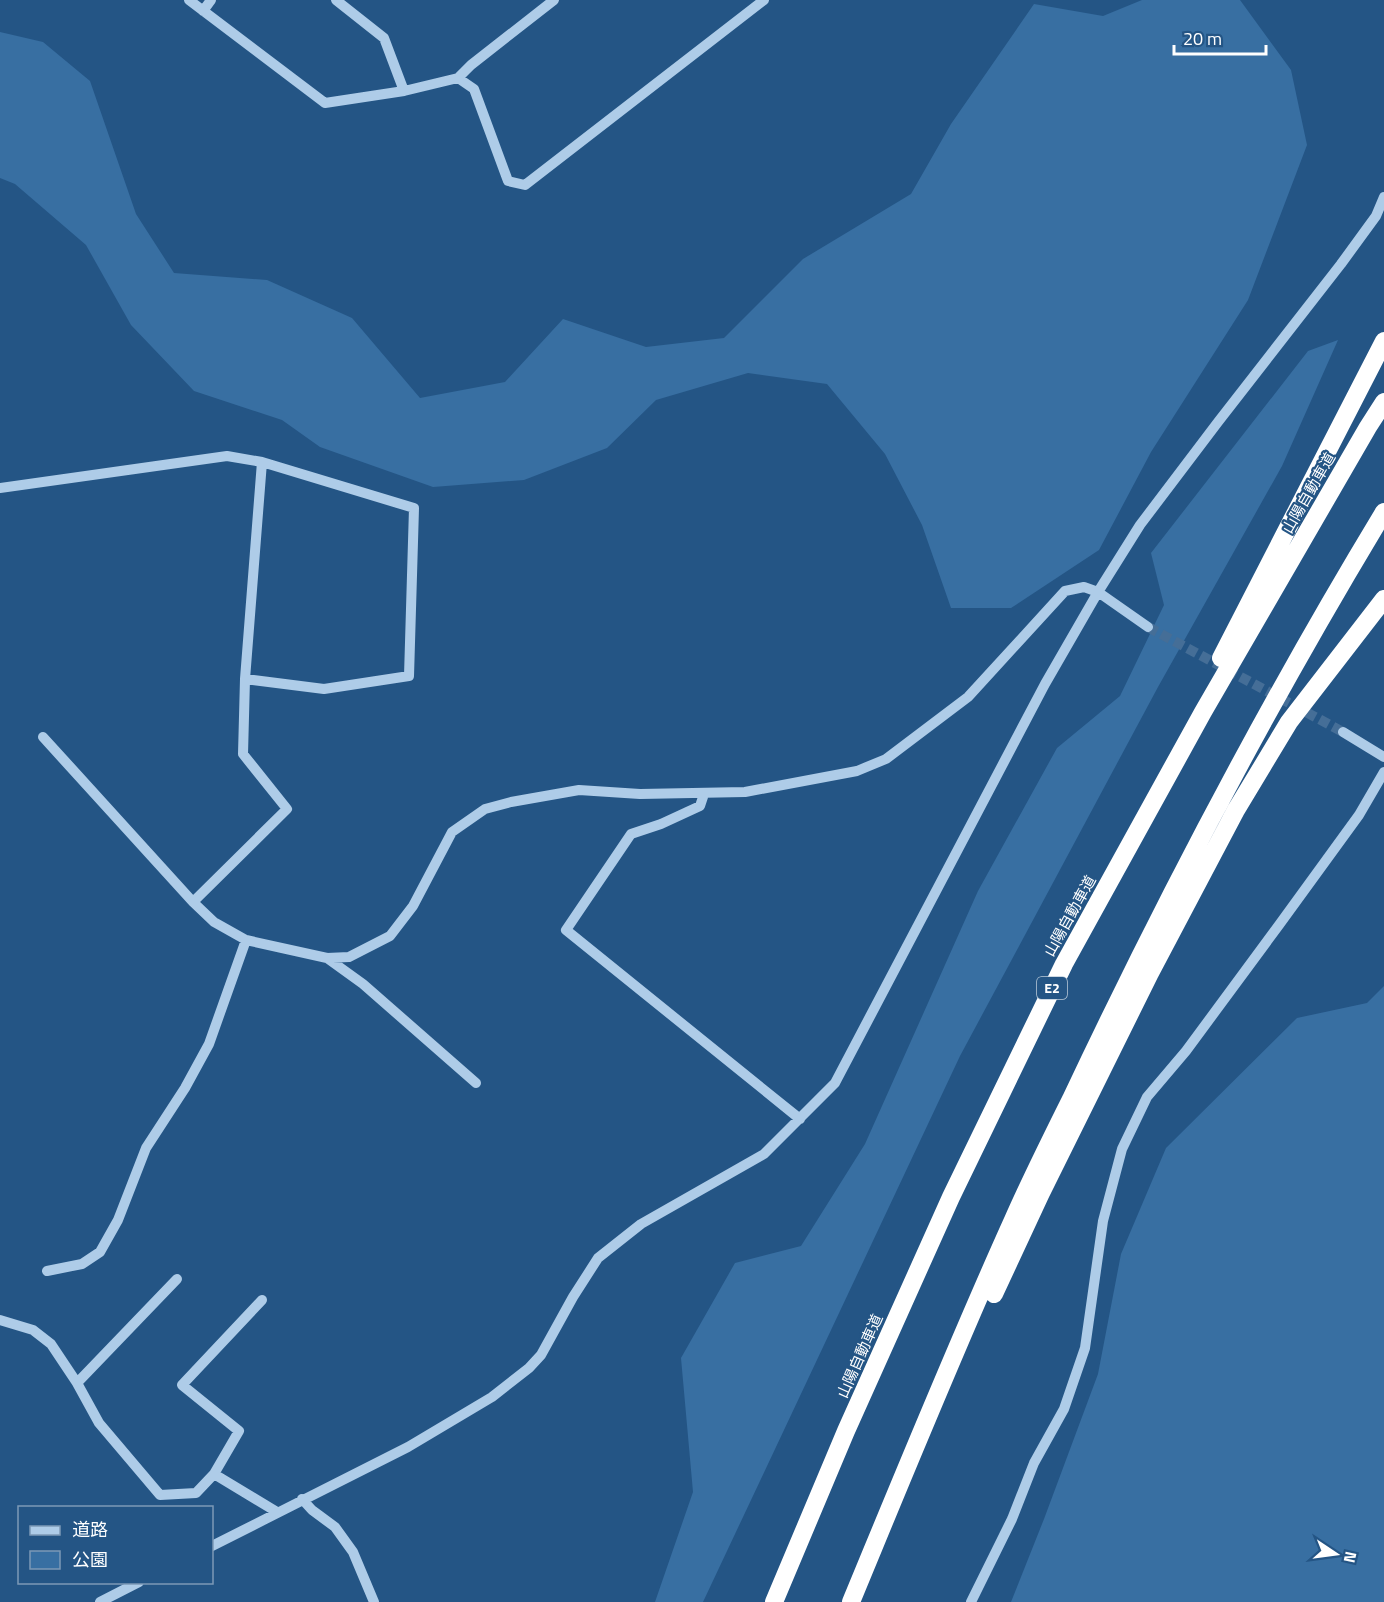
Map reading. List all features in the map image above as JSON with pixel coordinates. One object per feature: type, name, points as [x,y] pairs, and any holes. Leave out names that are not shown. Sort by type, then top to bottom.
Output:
[{"type":"highway","points":[[1064,964],[1384,341]]},
{"type":"highway","name":"山陽自動車道","points":[[774,1602],[846,1431],[951,1197],[1064,964],[1203,712],[1384,402]]},
{"type":"highway","points":[[851,1602],[1013,1220],[1125,984],[1225,790],[1341,583],[1384,512]]},
{"type":"highway","points":[[910,1460],[992,1299],[1041,1193],[1150,972],[1236,810],[1289,722],[1384,599]]},
{"type":"street","points":[[189,0],[325,103],[404,91],[458,78],[471,65],[554,0]]},
{"type":"street","points":[[203,11],[211,0]]},
{"type":"street","points":[[336,0],[384,38],[404,91]]},
{"type":"street","points":[[458,78],[474,89],[508,181],[525,185],[759,2]]},
{"type":"street","points":[[213,1544],[408,1447],[492,1397],[529,1368],[542,1354],[573,1297],[598,1258],[641,1224],[764,1154],[835,1083],[1045,684],[1098,592],[1140,525],[1341,264],[1376,216],[1384,197]]},
{"type":"street","points":[[0,488],[227,456],[262,462],[414,508],[409,676],[324,689],[245,679]]},
{"type":"street","points":[[193,902],[287,809],[243,754],[245,679],[262,462]]},
{"type":"street","points":[[43,737],[193,902],[214,922],[246,940],[327,958],[349,957],[390,936],[413,906],[452,832],[485,810],[511,802],[579,790],[640,794],[745,792],[857,771],[886,759],[968,697],[1065,591],[1084,587],[1098,592],[1148,627]]},
{"type":"street","points":[[1343,732],[1384,757]]},
{"type":"street","points":[[971,1602],[1012,1519],[1034,1463],[1064,1408],[1085,1348],[1103,1221],[1122,1149],[1147,1097],[1186,1051],[1279,926],[1359,815],[1384,772]]},
{"type":"street","points":[[704,794],[700,806],[661,824],[631,834],[566,930],[800,1119]]},
{"type":"street","points":[[47,1271],[82,1264],[100,1252],[118,1220],[146,1148],[185,1088],[209,1044],[246,940]]},
{"type":"street","points":[[327,958],[363,984],[476,1083]]},
{"type":"street","points":[[77,1383],[177,1279]]},
{"type":"street","points":[[0,1320],[33,1330],[51,1344],[77,1383],[99,1423],[160,1496],[196,1494],[214,1474],[239,1431],[182,1385],[262,1299]]},
{"type":"street","points":[[214,1474],[277,1512]]},
{"type":"street","points":[[302,1499],[312,1510],[335,1527],[353,1552],[374,1602]]},
{"type":"street","points":[[100,1602],[135,1584]]},
{"type":"green space","points":[[1142,0],[1240,0],[1291,70],[1307,145],[1248,300],[1151,452],[1099,550],[1011,608],[951,608],[922,525],[885,454],[827,384],[748,373],[656,400],[607,448],[524,480],[433,487],[320,447],[282,420],[194,391],[131,325],[86,245],[15,184],[0,178],[0,32],[43,42],[90,81],[136,214],[174,273],[267,280],[352,318],[420,398],[505,382],[563,319],[646,347],[724,338],[803,259],[911,194],[951,124],[1034,4],[1103,16]]},
{"type":"green space","points":[[1338,340],[1282,466],[1158,687],[960,1056],[703,1602],[655,1602],[693,1492],[681,1358],[735,1263],[801,1246],[865,1144],[978,891],[1057,748],[1120,696],[1164,605],[1151,553],[1308,351]]},
{"type":"green space","points":[[1384,986],[1384,1602],[1011,1602],[1098,1374],[1121,1254],[1166,1148],[1297,1018],[1367,1003]]},
{"type":"tunnel","points":[[1148,627],[1343,732]]}]
